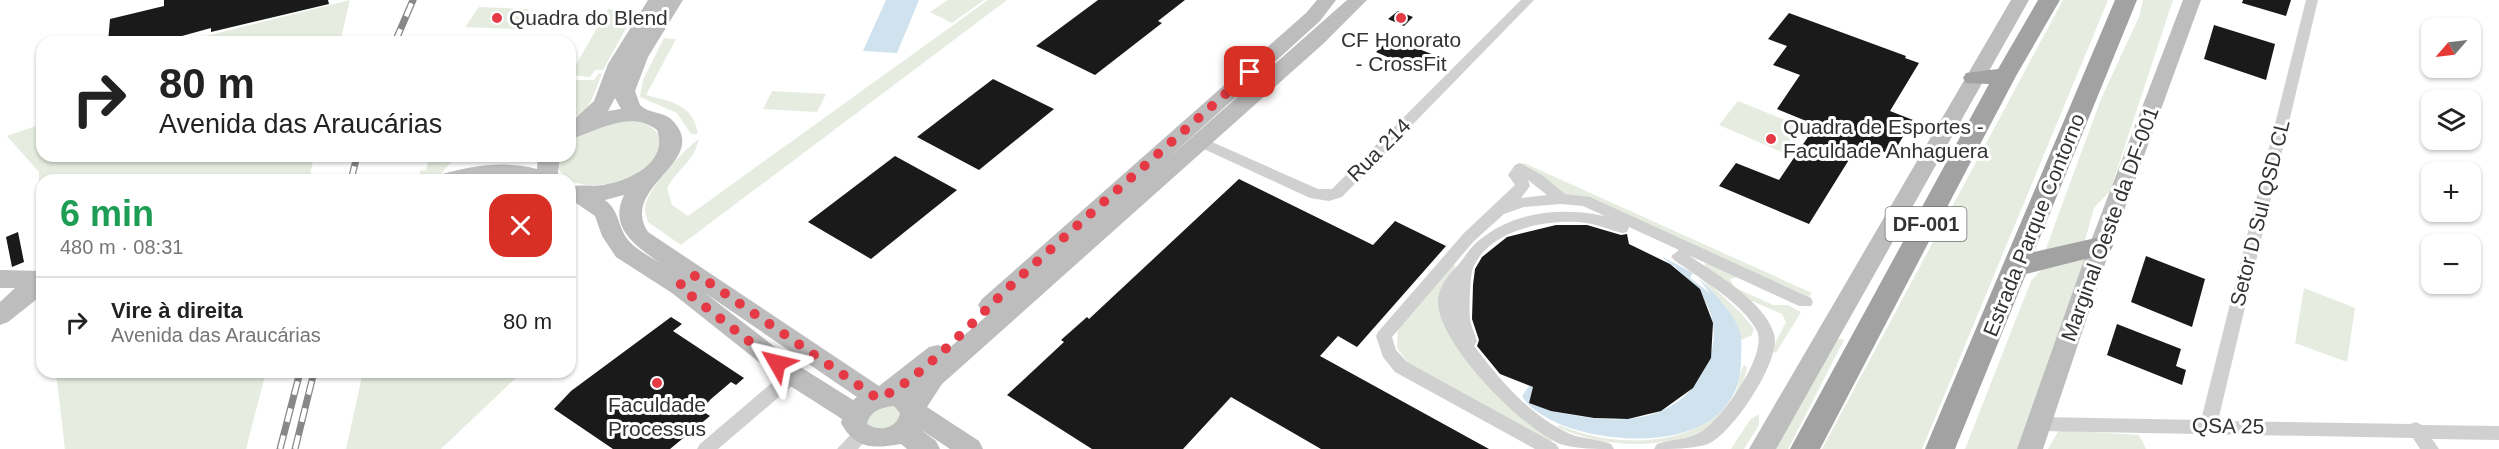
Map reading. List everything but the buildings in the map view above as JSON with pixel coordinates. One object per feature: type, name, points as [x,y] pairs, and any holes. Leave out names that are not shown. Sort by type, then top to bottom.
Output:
[{"type":"highway","name":"DF-001","points":[[1805,449],[2005,76],[2049,0]]},
{"type":"highway","name":"Estrada Parque Contorno","points":[[1940,449],[2018,266],[2126,0]]},
{"type":"highway","points":[[1974,78],[2005,76]]},
{"type":"highway","points":[[2018,266],[2100,246]]},
{"type":"main road","points":[[576,128],[603,104],[618,64],[657,0]]},
{"type":"main road","points":[[638,115],[631,108],[625,90],[638,59],[675,0]]},
{"type":"main road","points":[[687,280],[854,433],[867,441],[886,442],[909,422],[918,397],[953,358],[1317,39],[1358,0]]},
{"type":"main road","points":[[1762,449],[2020,0]]},
{"type":"main road","name":"Marginal Oeste da DF-001","points":[[2031,449],[2100,246],[2192,0]]},
{"type":"main road","points":[[854,433],[864,405],[881,397],[920,371],[1319,6]]},
{"type":"main road","points":[[576,129],[619,114],[638,115],[660,123],[671,138],[670,149],[664,161],[638,189],[629,215],[632,227],[652,258]]},
{"type":"main road","points":[[477,174],[502,169],[518,162]]},
{"type":"main road","points":[[502,169],[532,174]]},
{"type":"main road","points":[[576,193],[620,189],[652,173]]},
{"type":"main road","points":[[576,193],[604,212],[613,236],[624,251],[652,258],[881,397],[903,399],[909,422],[927,449]]},
{"type":"main road","points":[[0,279],[36,282]]},
{"type":"main road","points":[[0,316],[36,286]]},
{"type":"main road","points":[[909,422],[970,449]]},
{"type":"street","name":"Rua 214","points":[[1198,141],[1315,194],[1337,193],[1528,0]]},
{"type":"street","name":"Setor D Sul QSD CL","points":[[2208,426],[2312,0]]},
{"type":"street","points":[[1550,449],[1401,367],[1389,353],[1384,336],[1469,237],[1521,190],[1522,181],[1515,175],[1520,168],[1537,178],[1561,199]]},
{"type":"street","points":[[1499,210],[1523,202],[1561,199],[1585,201],[1804,302]]},
{"type":"street","points":[[1605,449],[1564,439],[1527,415],[1479,362],[1462,319],[1466,268],[1481,246],[1496,235],[1536,220],[1568,216],[1611,223],[1679,256],[1738,301],[1758,320],[1767,336],[1766,351],[1733,412],[1712,442],[1663,449]]},
{"type":"street","points":[[1679,256],[1708,258]]},
{"type":"street","points":[[706,449],[793,375]]},
{"type":"street","name":"QSA 25","points":[[2040,424],[2416,429],[2499,433]]},
{"type":"street","points":[[2416,429],[2430,449]]},
{"type":"shaded area","points":[[350,0],[341,36],[206,36]]},
{"type":"shaded area","points":[[948,0],[984,0],[952,23],[930,12]]},
{"type":"shaded area","points":[[988,0],[1007,0],[681,245],[648,222],[645,209],[651,192],[676,160],[699,139],[693,154],[667,188],[672,205],[688,216]]},
{"type":"shaded area","points":[[2063,0],[2108,0],[1922,449],[1822,449]]},
{"type":"shaded area","points":[[2143,0],[2173,0],[2110,191],[2094,208],[2084,244],[2044,254],[2101,99],[2139,17]]},
{"type":"shaded area","name":"Quadra do Blend","points":[[479,7],[529,9],[516,29],[465,27]]},
{"type":"shaded area","points":[[608,9],[635,12],[603,70],[595,70],[590,77],[576,76],[576,65]]},
{"type":"shaded area","points":[[664,38],[676,39],[646,95],[673,103],[686,110],[698,134],[691,134],[677,113],[640,97],[643,80]]},
{"type":"shaded area","points":[[599,73],[602,74],[587,107],[576,115],[576,80],[594,80]]},
{"type":"shaded area","points":[[772,91],[826,94],[817,112],[763,109]]},
{"type":"shaded area","name":"Quadra de Esportes - Faculdade Anhaguera","points":[[1738,101],[1800,126],[1782,152],[1719,125]]},
{"type":"shaded area","points":[[610,121],[640,122],[652,128],[661,140],[655,157],[641,170],[623,180],[585,185],[576,182],[576,174],[563,174],[560,171],[559,162],[576,162],[576,136]]},
{"type":"shaded area","points":[[36,126],[36,162],[313,162],[310,174],[39,174],[7,136]]},
{"type":"shaded area","points":[[428,162],[451,162],[441,174],[420,174],[420,171],[426,170]]},
{"type":"shaded area","points":[[1524,163],[1812,293],[1809,297],[1594,201],[1562,193],[1520,167]]},
{"type":"shaded area","points":[[2085,259],[2018,449],[1965,449],[2031,281],[2041,270]]},
{"type":"shaded area","points":[[1450,263],[1456,266],[1443,292],[1443,305],[1527,422],[1552,440],[1551,442],[1412,368],[1397,348],[1398,327]]},
{"type":"shaded area","points":[[1705,263],[1738,277],[1730,279],[1734,287],[1773,305],[1788,305],[1801,312],[1776,353],[1771,351],[1786,322],[1782,314],[1734,293],[1705,272]]},
{"type":"shaded area","points":[[1702,277],[1741,313],[1754,329],[1752,335],[1742,340],[1726,307],[1700,278]]},
{"type":"shaded area","points":[[2304,288],[2355,308],[2347,362],[2295,343]]},
{"type":"shaded area","points":[[1837,338],[1844,340],[1788,449],[1773,449]]},
{"type":"shaded area","points":[[1744,365],[1747,367],[1745,377],[1731,410],[1711,423],[1709,430],[1691,436],[1653,443],[1613,443],[1575,434],[1558,427],[1559,425],[1603,438],[1626,440],[1649,440],[1694,429],[1713,418],[1730,403]]},
{"type":"shaded area","points":[[57,378],[264,378],[246,449],[65,449]]},
{"type":"shaded area","points":[[362,378],[516,378],[441,449],[346,449]]},
{"type":"shaded area","points":[[903,405],[901,428],[868,432],[863,417],[870,406]]},
{"type":"shaded area","points":[[1759,414],[1759,425],[1744,449],[1731,449],[1750,420]]},
{"type":"shaded area","points":[[2059,430],[2139,435],[2146,449],[2048,449]]},
{"type":"water","points":[[886,0],[919,0],[897,53],[863,51]]},
{"type":"water","points":[[1663,257],[1693,273],[1690,278],[1710,293],[1698,278],[1711,290],[1724,304],[1738,328],[1741,336],[1741,359],[1736,389],[1722,411],[1701,426],[1675,435],[1646,438],[1587,433],[1562,425],[1539,413],[1530,405],[1522,396],[1529,386],[1533,387],[1529,403],[1551,410],[1598,419],[1645,416],[1666,409],[1685,396],[1700,377],[1709,358],[1714,338],[1713,324],[1708,307],[1700,293]]},
{"type":"railway","points":[[398,36],[413,0]]},
{"type":"railway","points":[[352,174],[356,162]]},
{"type":"railway","points":[[280,449],[298,378]]},
{"type":"railway","points":[[295,449],[313,378]]},
{"type":"place","name":"Quadra do Blend","points":[[497,18]]},
{"type":"place","name":"CF Honorato - CrossFit","points":[[1401,18]]},
{"type":"place","name":"Quadra de Esportes - Faculdade Anhaguera","points":[[1771,139]]},
{"type":"place","name":"Faculdade Processus","points":[[657,383]]},
{"type":"route","points":[[777,363],[680,287],[682,280],[688,276],[698,275],[877,398],[885,396],[920,371],[1017,280],[1250,72]]}]
